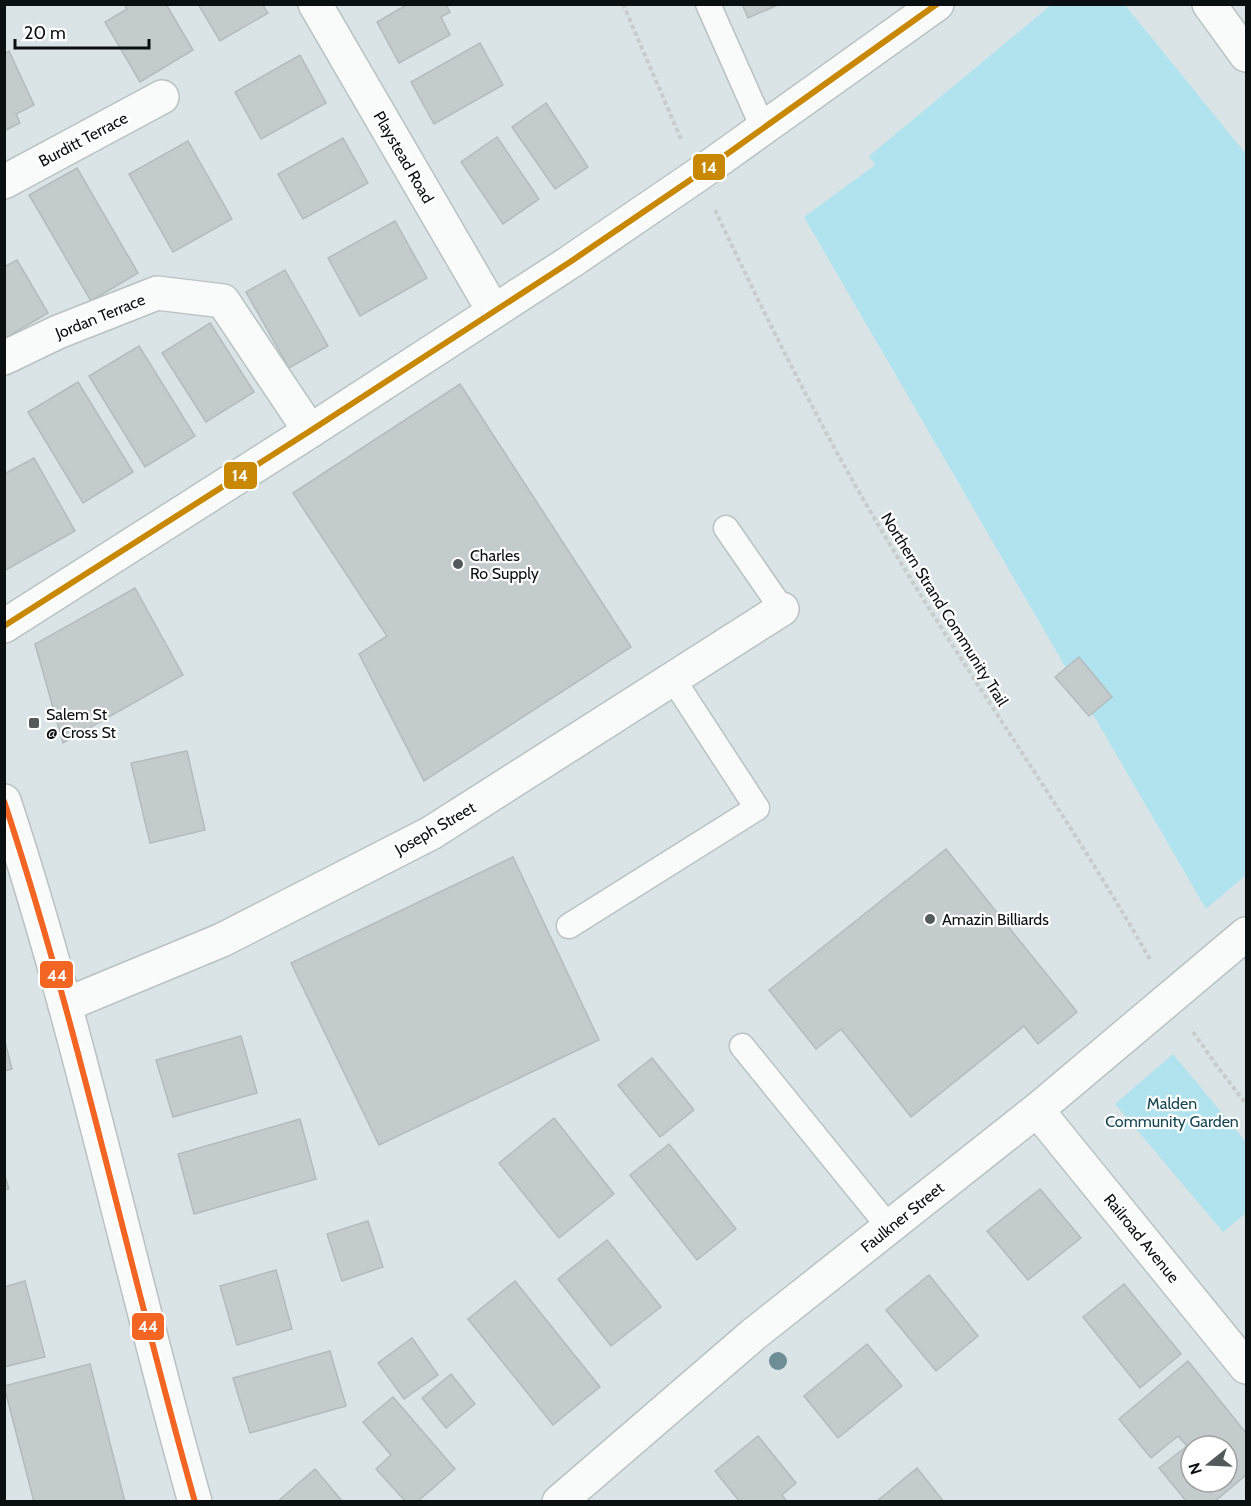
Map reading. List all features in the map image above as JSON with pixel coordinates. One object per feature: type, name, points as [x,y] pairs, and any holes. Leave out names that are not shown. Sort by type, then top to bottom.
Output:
[{"type":"street","name":"Playstead Road","points":[[315,4],[493,310]]},
{"type":"street","points":[[4,626],[570,262],[699,174],[937,4]]},
{"type":"street","points":[[1209,4],[1246,55]]},
{"type":"street","name":"Burditt Terrace","points":[[4,182],[162,97]]},
{"type":"street","name":"Jordan Terrace","points":[[4,358],[57,332],[157,293],[223,301],[310,431]]},
{"type":"street","name":"Joseph Street","points":[[65,1005],[222,940],[431,833],[782,609]]},
{"type":"street","points":[[4,801],[65,1005],[195,1502]]},
{"type":"street","name":"Faulkner Street","points":[[559,1502],[754,1334],[1037,1110],[1246,934]]},
{"type":"street","name":"Railroad Avenue","points":[[1037,1110],[1246,1367]]},
{"type":"lane","points":[[708,4],[763,128]]},
{"type":"lane","points":[[726,528],[782,609]]},
{"type":"lane","points":[[569,926],[758,808],[673,678]]},
{"type":"lane","points":[[742,1046],[889,1227]]},
{"type":"path","name":"Northern Strand Community Trail","points":[[623,4],[666,104],[781,343],[866,504],[955,649],[1095,867],[1172,997],[1208,1053],[1246,1104]]},
{"type":"green space","points":[[1051,5],[1125,5],[1246,154],[1246,875],[1206,909],[804,217],[875,165],[869,156]]},
{"type":"green space","name":"Malden Community Garden","points":[[1173,1054],[1246,1142],[1246,1213],[1223,1232],[1115,1104]]},
{"type":"building","points":[[124,4],[166,4],[193,50],[140,82],[105,22],[127,9]]},
{"type":"building","points":[[198,4],[262,4],[268,13],[220,41]]},
{"type":"building","points":[[408,4],[446,4],[450,12],[441,17],[450,35],[399,63],[377,22]]},
{"type":"building","points":[[742,4],[780,4],[748,18]]},
{"type":"building","points":[[480,43],[503,85],[434,124],[411,82]]},
{"type":"building","points":[[9,51],[34,105],[16,114],[20,123],[4,131],[4,54]]},
{"type":"building","points":[[300,55],[326,103],[261,139],[235,92]]},
{"type":"building","points":[[546,103],[588,167],[555,189],[512,127]]},
{"type":"building","points":[[497,137],[539,199],[503,224],[461,162]]},
{"type":"building","points":[[343,138],[368,183],[303,219],[278,174]]},
{"type":"building","points":[[188,141],[232,219],[173,252],[129,174]]},
{"type":"building","points":[[77,168],[138,273],[91,301],[29,195]]},
{"type":"building","points":[[395,221],[427,278],[360,316],[328,258]]},
{"type":"building","points":[[17,260],[48,313],[4,339],[4,267]]},
{"type":"building","points":[[285,270],[328,346],[289,368],[246,292]]},
{"type":"building","points":[[210,323],[254,392],[206,422],[162,353]]},
{"type":"building","points":[[139,346],[195,436],[145,467],[89,376]]},
{"type":"building","points":[[78,382],[133,472],[83,503],[28,412]]},
{"type":"building","name":"Charles Ro Supply","points":[[460,384],[631,647],[424,781],[359,654],[387,636],[293,493]]},
{"type":"building","points":[[34,458],[75,531],[4,571],[4,474]]},
{"type":"building","points":[[135,588],[183,675],[63,743],[35,644]]},
{"type":"building","points":[[1079,657],[1112,697],[1089,716],[1055,677]]},
{"type":"building","points":[[187,751],[205,830],[150,843],[131,763]]},
{"type":"building","name":"Amazin Billiards","points":[[946,849],[1077,1012],[1038,1044],[1024,1026],[911,1117],[841,1029],[816,1049],[769,990]]},
{"type":"building","points":[[513,857],[599,1040],[379,1145],[291,963]]},
{"type":"building","points":[[241,1036],[257,1093],[173,1117],[156,1060]]},
{"type":"building","points":[[4,1038],[12,1069],[4,1071]]},
{"type":"building","points":[[652,1058],[694,1110],[660,1137],[618,1085]]},
{"type":"building","points":[[554,1118],[614,1194],[559,1238],[499,1163]]},
{"type":"building","points":[[300,1119],[316,1179],[194,1214],[178,1154]]},
{"type":"building","points":[[669,1144],[736,1229],[697,1260],[630,1175]]},
{"type":"building","points":[[4,1173],[9,1189],[4,1190]]},
{"type":"building","points":[[1040,1189],[1081,1238],[1028,1280],[987,1231]]},
{"type":"building","points":[[368,1221],[383,1267],[342,1281],[327,1234]]},
{"type":"building","points":[[607,1240],[661,1307],[611,1346],[558,1279]]},
{"type":"building","points":[[276,1270],[292,1329],[237,1345],[220,1286]]},
{"type":"building","points":[[929,1275],[978,1336],[936,1371],[886,1310]]},
{"type":"building","points":[[25,1281],[45,1357],[4,1367],[4,1287]]},
{"type":"building","points":[[515,1281],[600,1387],[553,1425],[468,1319]]},
{"type":"building","points":[[1124,1284],[1181,1354],[1140,1388],[1083,1317]]},
{"type":"building","points":[[412,1338],[438,1375],[404,1399],[378,1363]]},
{"type":"building","points":[[867,1344],[902,1386],[838,1438],[804,1396]]},
{"type":"building","points":[[330,1351],[346,1406],[250,1433],[233,1378]]},
{"type":"building","points":[[1188,1361],[1246,1433],[1246,1475],[1239,1481],[1239,1434],[1179,1434],[1179,1437],[1151,1458],[1119,1419]]},
{"type":"building","points":[[90,1364],[125,1502],[34,1502],[4,1386]]},
{"type":"building","points":[[451,1374],[475,1404],[446,1428],[422,1398]]},
{"type":"building","points":[[393,1397],[455,1469],[417,1502],[406,1502],[376,1469],[391,1455],[363,1422]]},
{"type":"building","points":[[758,1436],[796,1483],[782,1495],[787,1502],[740,1502],[715,1471]]},
{"type":"building","points":[[1179,1452],[1179,1492],[1159,1468]]},
{"type":"building","points":[[917,1468],[944,1502],[876,1502]]},
{"type":"building","points":[[315,1469],[343,1502],[277,1502]]},
{"type":"building","points":[[1180,1494],[1223,1494],[1214,1502],[1187,1502]]},
{"type":"transit line","name":"14","points":[[4,626],[570,262],[699,174],[937,4]]},
{"type":"transit line","name":"44","points":[[4,801],[57,975],[195,1502]]},
{"type":"place","name":"Charles Ro Supply","points":[[458,564]]},
{"type":"place","name":"Salem St @ Cross St","points":[[34,723]]},
{"type":"place","name":"Amazin Billiards","points":[[930,919]]}]
